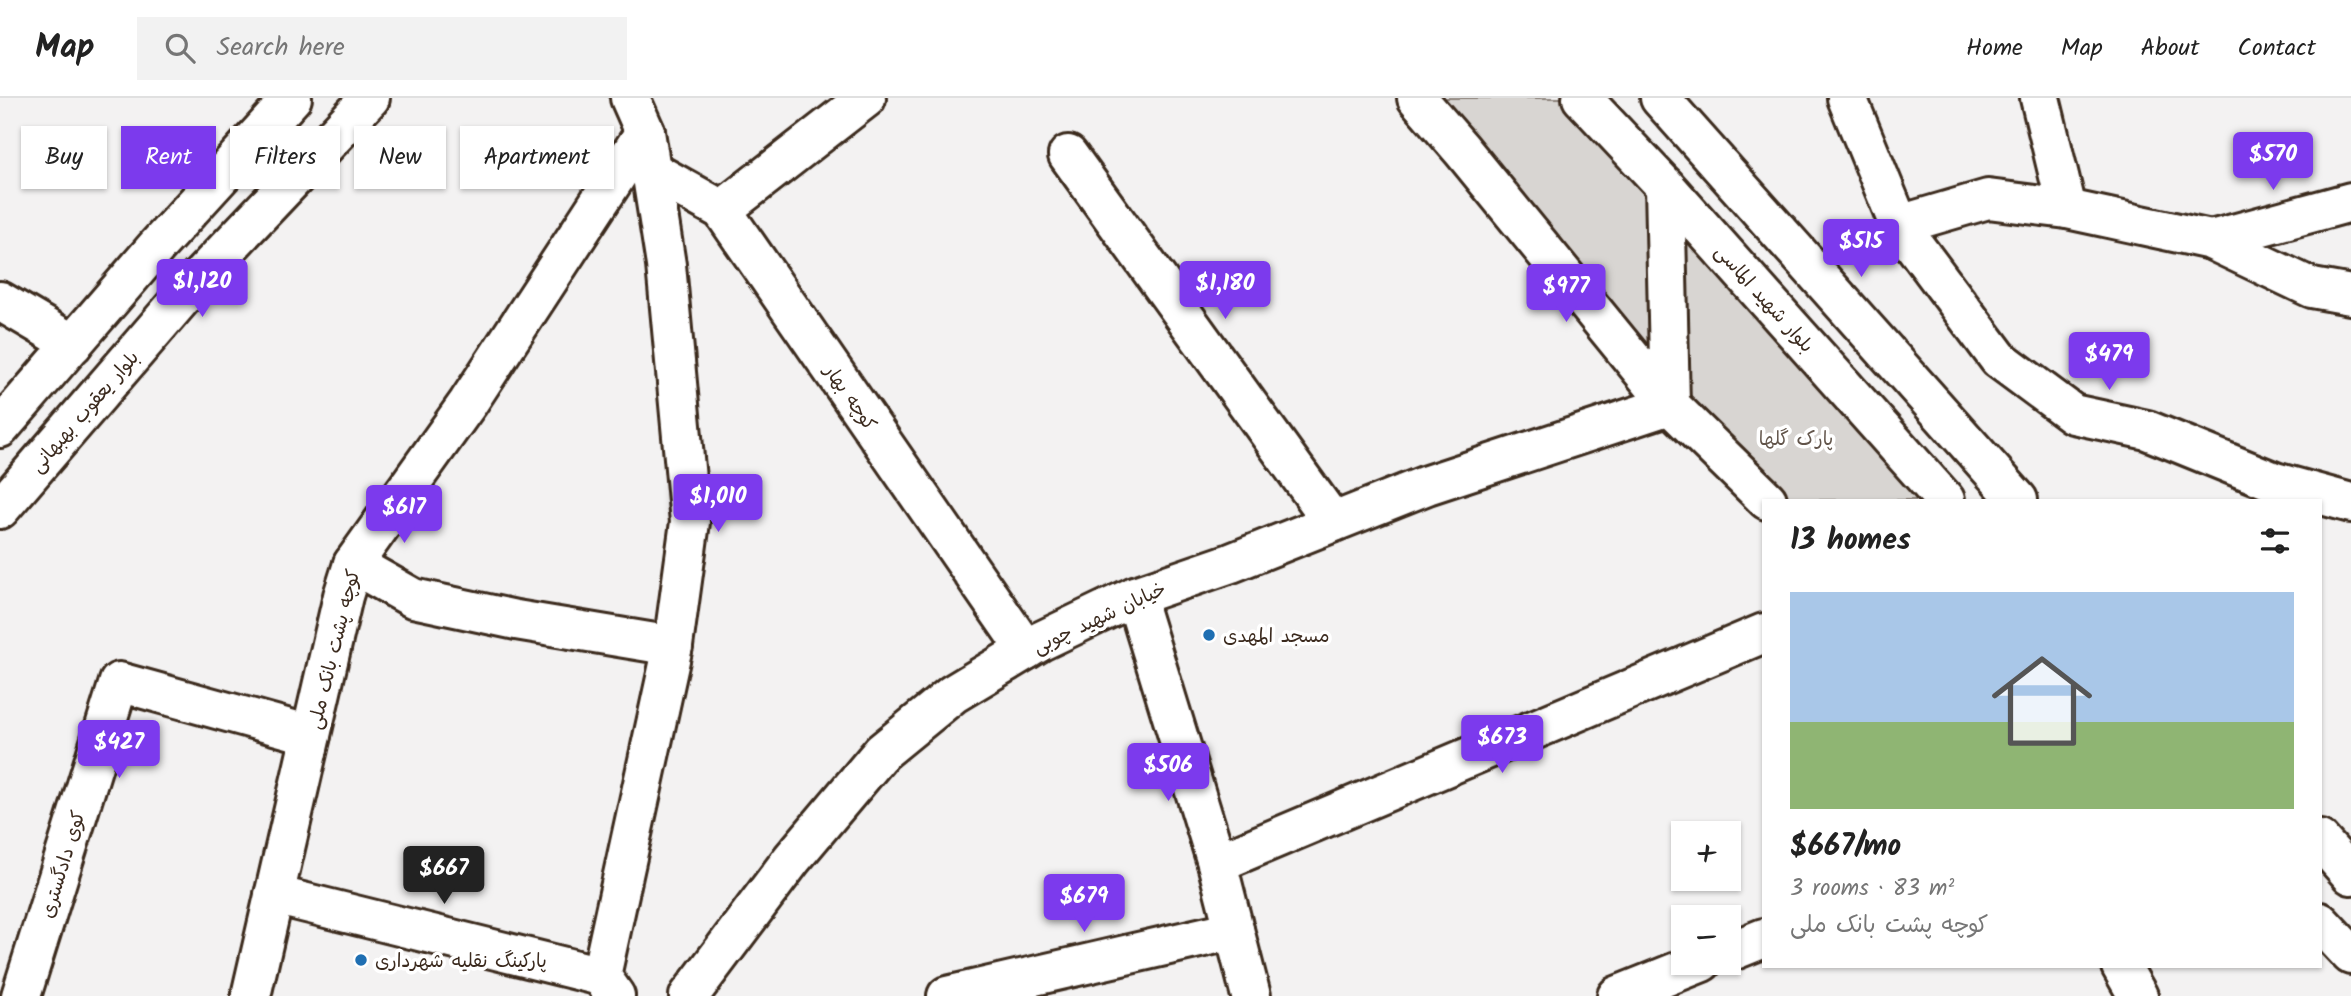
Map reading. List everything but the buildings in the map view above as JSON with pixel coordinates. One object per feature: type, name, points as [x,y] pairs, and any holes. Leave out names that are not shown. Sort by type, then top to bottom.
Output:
[{"type":"street","points":[[0,428],[157,246],[292,98]]},
{"type":"street","name":"بلوار یعقوب بهبهانی","points":[[0,509],[199,278],[370,98]]},
{"type":"street","points":[[274,895],[608,986],[673,646],[690,522],[666,265],[645,132],[630,98]]},
{"type":"street","points":[[722,210],[866,98]]},
{"type":"street","points":[[1417,98],[1670,405],[1766,499]]},
{"type":"street","name":"بلوار شهید الماسی","points":[[1582,98],[1665,186],[1944,499]]},
{"type":"street","points":[[1660,98],[2017,499]]},
{"type":"street","points":[[1847,98],[1899,225],[1999,359],[2073,414],[2147,430],[2276,482],[2351,503]]},
{"type":"street","points":[[2040,98],[2067,209]]},
{"type":"street","name":"کوچه پشت بانک ملی","points":[[251,996],[353,564],[468,403],[645,132]]},
{"type":"street","points":[[1068,155],[1333,522]]},
{"type":"street","name":"کوچه بهار","points":[[652,171],[722,210],[1026,650]]},
{"type":"street","points":[[1665,186],[1670,405]]},
{"type":"street","points":[[1899,225],[1988,199],[2067,209],[2211,240],[2312,288],[2351,295]]},
{"type":"street","points":[[2211,240],[2351,202]]},
{"type":"street","points":[[0,301],[73,344]]},
{"type":"street","name":"خیابان شهید چوبی","points":[[689,996],[792,859],[882,752],[953,694],[1026,650],[1135,596],[1231,563],[1427,485],[1670,405]]},
{"type":"street","points":[[353,564],[413,598],[516,620],[673,646]]},
{"type":"street","points":[[1135,596],[1217,863],[1251,996]]},
{"type":"street","points":[[1217,863],[1762,634]]},
{"type":"street","name":"کوی دادگستری","points":[[21,996],[118,682],[311,735]]},
{"type":"street","points":[[2322,843],[2351,875]]},
{"type":"street","points":[[2322,924],[2351,955]]},
{"type":"street","points":[[947,996],[1234,930]]},
{"type":"street","points":[[1741,947],[1762,939]]},
{"type":"street","points":[[2122,968],[2138,996]]},
{"type":"street","points":[[1617,996],[1671,974]]},
{"type":"green space","name":"پارک گلها","points":[[1418,98],[1570,98],[1928,499],[1772,499]]},
{"type":"place","name":"مسجد المهدی","points":[[1209,635]]},
{"type":"place","name":"پارکینگ نقلیه شهرداری","points":[[361,960]]}]
